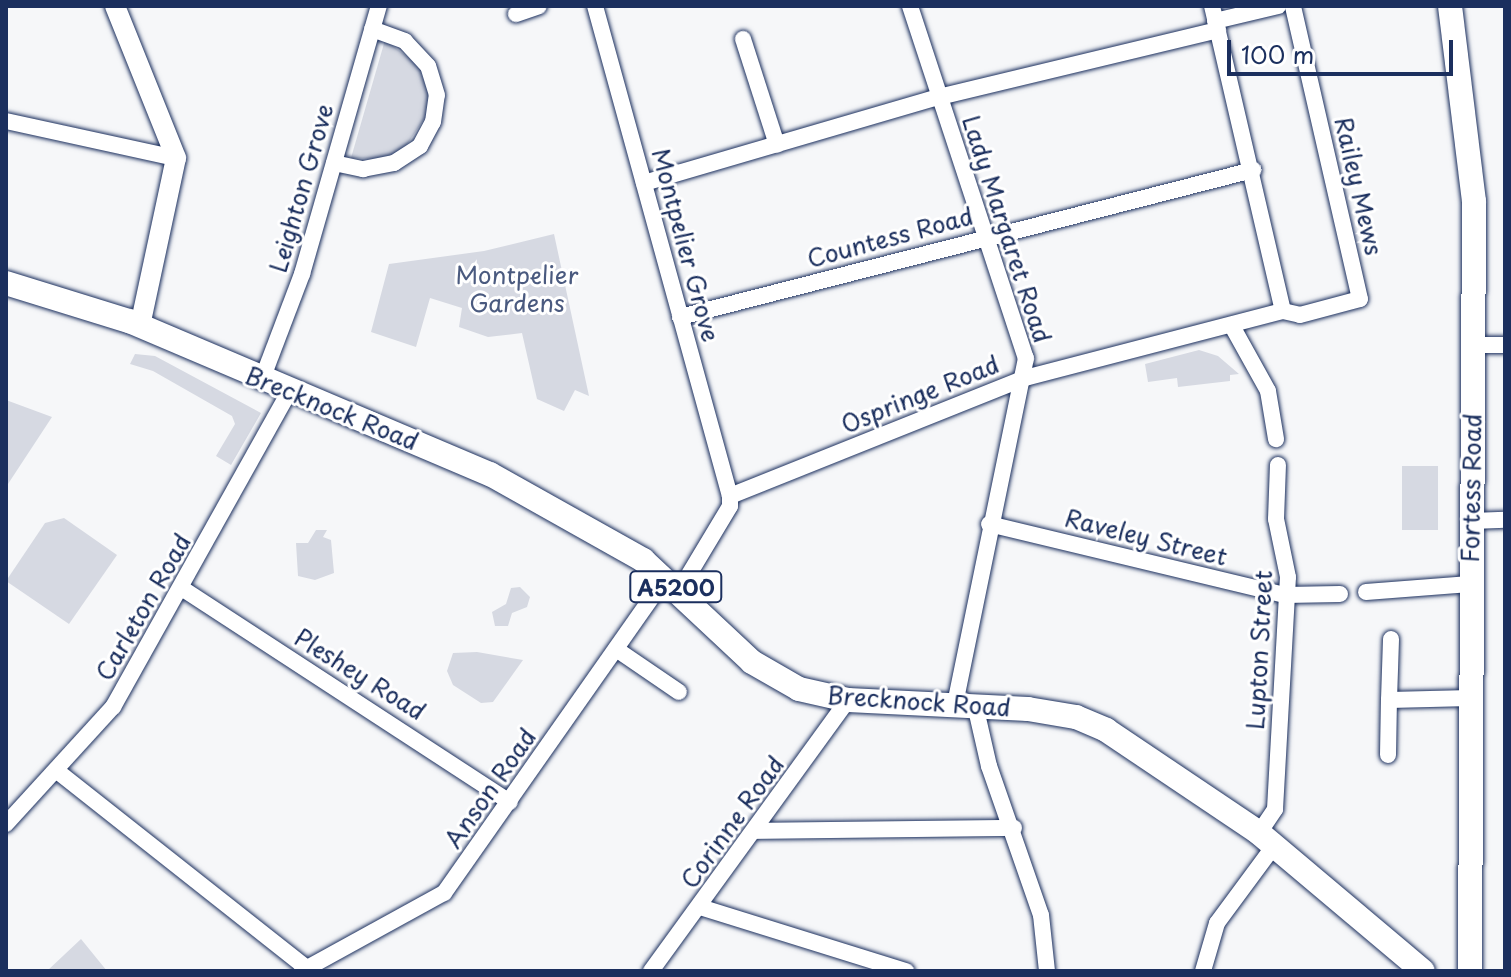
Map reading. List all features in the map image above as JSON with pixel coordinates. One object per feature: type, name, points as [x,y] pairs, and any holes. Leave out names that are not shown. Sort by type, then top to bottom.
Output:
[{"type":"main road","name":"Fortess Road","points":[[1450,6],[1473,187],[1470,971]]},
{"type":"main road","name":"Brecknock Road","points":[[6,283],[140,326],[261,382],[490,474],[611,539],[673,584],[713,628],[772,676],[848,700],[965,704],[1086,721],[1160,763],[1267,840],[1423,971]]},
{"type":"street","points":[[115,6],[176,158],[140,326]]},
{"type":"street","name":"Leighton Grove","points":[[261,382],[302,274],[379,6]]},
{"type":"street","points":[[516,14],[539,6]]},
{"type":"street","name":"Montpelier Grove","points":[[595,6],[730,496]]},
{"type":"street","name":"Lady Margaret Road","points":[[910,6],[1026,358],[1025,378],[989,524],[965,704],[1014,828],[1041,915],[1047,971]]},
{"type":"street","points":[[644,183],[1215,19],[1278,6]]},
{"type":"street","name":"Railey Mews","points":[[1283,311],[1300,315],[1360,299],[1293,6]]},
{"type":"street","points":[[1215,19],[1253,170],[1283,311]]},
{"type":"street","points":[[334,163],[383,167],[420,146],[433,122],[437,95],[428,66],[405,41],[372,29]]},
{"type":"street","points":[[743,39],[777,145]]},
{"type":"street","points":[[6,121],[176,158]]},
{"type":"street","name":"Countess Road","points":[[680,317],[1253,170]]},
{"type":"street","name":"Ospringe Road","points":[[730,496],[1025,378],[1283,311]]},
{"type":"street","points":[[1232,326],[1268,391],[1276,439]]},
{"type":"street","points":[[1472,345],[1505,345]]},
{"type":"street","name":"Carleton Road","points":[[6,824],[106,717],[183,589],[289,392]]},
{"type":"street","name":"Lupton Street","points":[[1203,971],[1217,923],[1267,840],[1275,809],[1287,555],[1276,519],[1278,465]]},
{"type":"street","points":[[673,584],[730,506],[730,496]]},
{"type":"street","points":[[1472,521],[1505,520]]},
{"type":"street","name":"Raveley Street","points":[[989,524],[1285,595],[1340,594]]},
{"type":"street","name":"Anson Road","points":[[306,970],[444,893],[616,649],[673,584]]},
{"type":"street","points":[[1366,592],[1470,584]]},
{"type":"street","name":"Pleshey Road","points":[[183,589],[510,802]]},
{"type":"street","points":[[1388,755],[1391,639]]},
{"type":"street","points":[[616,649],[679,692]]},
{"type":"street","points":[[1389,700],[1471,698]]},
{"type":"street","name":"Corinne Road","points":[[651,971],[848,700]]},
{"type":"street","points":[[57,771],[306,970]]},
{"type":"street","points":[[754,831],[1014,828]]},
{"type":"street","points":[[700,907],[906,971]]},
{"type":"green space","points":[[385,40],[418,65],[429,95],[426,116],[404,149],[379,159],[351,158]]},
{"type":"green space","name":"Montpelier Gardens","points":[[554,234],[589,396],[575,390],[564,411],[537,399],[522,333],[488,337],[459,327],[462,308],[430,298],[416,347],[371,332],[389,264],[484,251]]},
{"type":"green space","points":[[1199,350],[1218,356],[1239,374],[1230,375],[1230,381],[1178,387],[1177,378],[1148,382],[1145,364]]},
{"type":"green space","points":[[135,354],[155,356],[261,413],[231,465],[216,456],[235,424],[232,416],[153,371],[130,364]]},
{"type":"green space","points":[[6,400],[52,417],[6,487]]},
{"type":"green space","points":[[1402,466],[1438,466],[1438,530],[1402,530]]},
{"type":"green space","points":[[64,518],[117,555],[69,624],[6,581],[45,523]]},
{"type":"green space","points":[[316,530],[327,530],[323,537],[331,540],[334,573],[315,580],[298,576],[296,543],[308,543]]},
{"type":"green space","points":[[520,587],[530,597],[527,607],[512,613],[508,626],[495,626],[492,612],[506,604],[511,588]]},
{"type":"green space","points":[[477,652],[523,660],[493,702],[481,703],[453,685],[447,671],[453,653]]},
{"type":"green space","points":[[81,939],[107,971],[47,971]]}]
